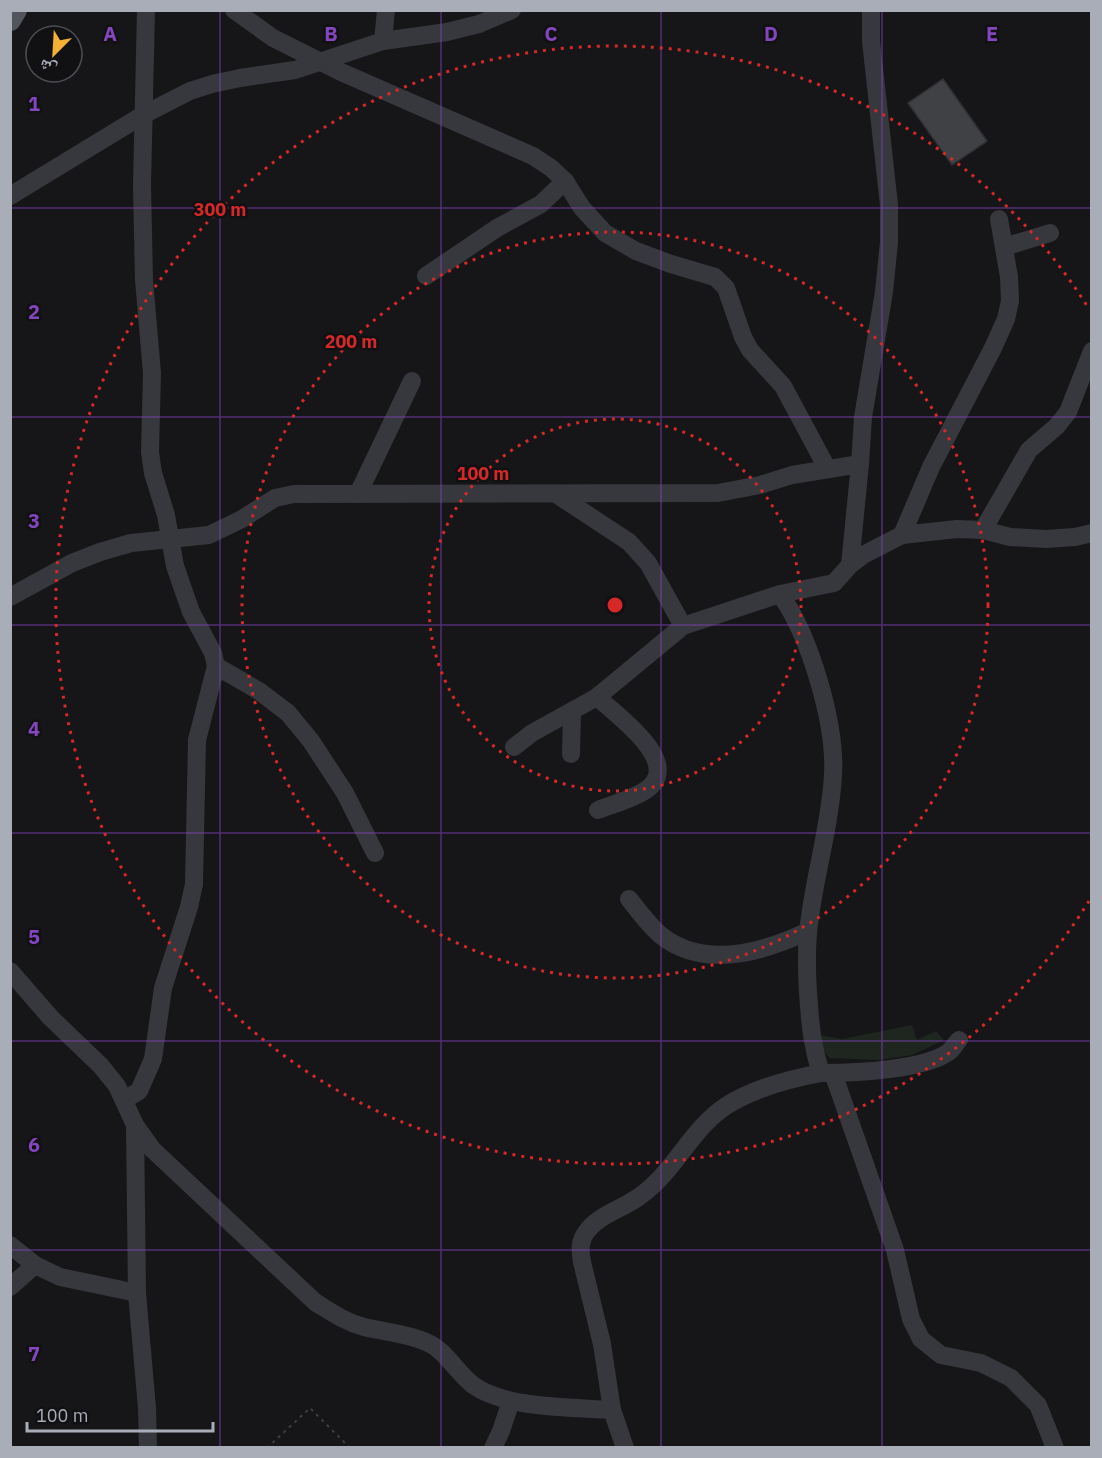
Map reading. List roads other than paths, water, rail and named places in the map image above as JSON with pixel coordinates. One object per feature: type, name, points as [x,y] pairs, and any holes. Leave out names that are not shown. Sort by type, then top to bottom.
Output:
[{"type":"main road","points":[[10,20],[16,10]]},
{"type":"street","points":[[124,1100],[139,1091],[153,1059],[163,988],[192,896],[197,740],[216,666],[213,653],[187,601],[175,566],[171,539],[153,473],[150,452],[152,374],[144,280],[142,185],[146,10]]},
{"type":"street","points":[[234,10],[273,38],[321,62],[533,156],[565,181],[582,208],[605,233],[636,251],[715,277],[726,288],[743,337],[750,350],[783,386],[827,468]]},
{"type":"street","points":[[383,41],[386,10]]},
{"type":"street","points":[[10,196],[143,115],[190,91],[212,84],[295,70],[383,41],[447,32],[478,24],[512,10]]},
{"type":"street","points":[[850,565],[863,417],[884,292],[889,242],[889,205],[871,41],[870,10]]},
{"type":"street","points":[[426,276],[497,228],[541,204],[565,181]]},
{"type":"street","points":[[902,535],[931,467],[1006,319],[1010,301],[1009,277],[999,219]]},
{"type":"street","points":[[1004,247],[1050,233]]},
{"type":"street","points":[[983,530],[1029,450],[1058,426],[1068,412],[1092,351]]},
{"type":"street","points":[[358,494],[412,381]]},
{"type":"street","points":[[10,597],[72,563],[100,552],[131,543],[208,535],[242,519],[275,498],[294,494],[718,493],[827,468],[860,464]]},
{"type":"street","points":[[556,494],[629,542],[648,563],[683,626]]},
{"type":"street","points":[[514,747],[532,733],[597,697],[683,626],[780,594],[834,583],[862,555],[902,535],[957,529],[983,530],[1010,537],[1046,539],[1092,533]]},
{"type":"street","points":[[780,594],[791,609],[812,659],[832,738],[833,774],[828,815],[808,931],[807,955],[813,1049],[827,1073],[895,1250],[911,1319],[921,1339],[941,1355],[981,1363],[1011,1378],[1038,1405],[1055,1448]]},
{"type":"street","points":[[216,666],[236,676],[288,712],[311,741],[345,793],[375,853]]},
{"type":"street","points":[[597,697],[632,728],[650,748],[658,763],[657,777],[646,790],[598,810]]},
{"type":"street","points":[[571,754],[572,711]]},
{"type":"street","points":[[629,899],[663,937],[706,954],[749,952],[777,945],[808,931]]},
{"type":"street","points":[[10,971],[50,1017],[101,1066],[117,1086],[135,1125],[152,1149],[315,1302],[340,1318],[362,1326],[429,1342],[444,1353],[473,1385],[490,1394],[511,1401],[612,1410]]},
{"type":"street","points":[[625,1448],[612,1410],[602,1344],[580,1249],[582,1239],[595,1222],[638,1198],[659,1182],[700,1129],[726,1106],[790,1078],[914,1065],[951,1051],[959,1040]]},
{"type":"street","points":[[135,1125],[137,1293],[147,1398],[148,1448]]},
{"type":"street","points":[[10,1245],[35,1266],[60,1277],[137,1293]]},
{"type":"street","points":[[10,1287],[35,1266]]},
{"type":"street","points":[[493,1448],[511,1401]]}]
